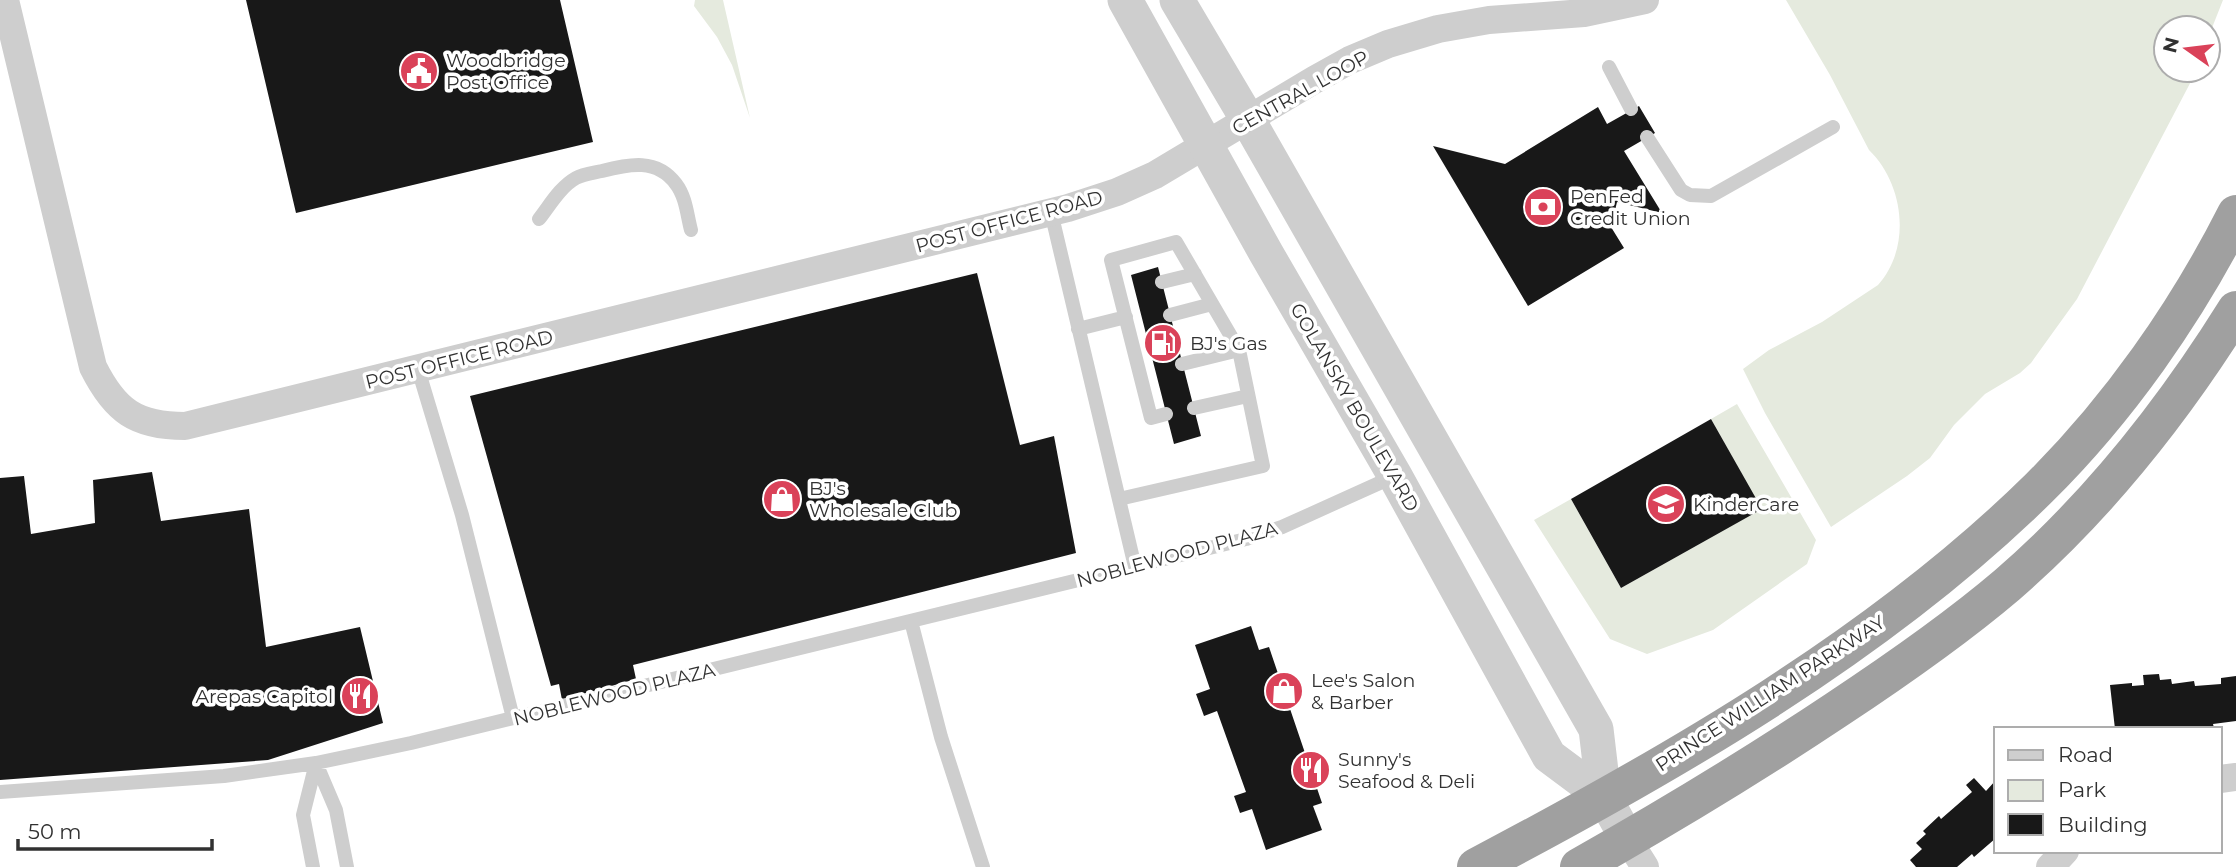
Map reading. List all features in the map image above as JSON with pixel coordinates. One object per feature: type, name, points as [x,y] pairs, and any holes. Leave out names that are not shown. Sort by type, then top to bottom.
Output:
[{"type":"highway","name":"PRINCE WILLIAM PARKWAY","points":[[1476,867],[1604,797],[1730,723],[1832,657],[1914,598],[1991,533],[2049,477],[2140,369],[2188,298],[2236,214]]},
{"type":"highway","points":[[1578,867],[1637,853],[1789,741],[1943,636],[2007,585],[2055,540],[2110,481],[2162,417],[2236,310]]},
{"type":"street","name":"POST OFFICE ROAD","points":[[5,0],[93,368],[106,392],[121,408],[141,420],[162,426],[185,426],[1051,212],[1117,192],[1205,146]]},
{"type":"street","name":"GOLANSKY BOULEVARD","points":[[1125,0],[1205,146],[1395,476],[1549,756],[1604,797],[1637,853]]},
{"type":"street","name":"GOLANSKY BOULEVARD","points":[[1177,0],[1596,729],[1604,797]]},
{"type":"street","name":"CENTRAL LOOP","points":[[1205,146],[1314,80],[1350,60],[1388,44],[1489,20],[1584,4],[1644,0]]},
{"type":"street","points":[[2050,867],[2063,853]]},
{"type":"lane","points":[[1609,67],[1631,109]]},
{"type":"lane","points":[[1647,137],[1681,190],[1690,195],[1711,197],[1833,127]]},
{"type":"lane","points":[[539,219],[559,193],[577,177],[621,166],[648,164],[662,171],[677,184],[682,193],[691,230]]},
{"type":"lane","points":[[1051,212],[1135,567]]},
{"type":"lane","points":[[1119,499],[1263,466],[1239,350],[1176,242],[1111,260],[1151,418],[1166,414]]},
{"type":"lane","points":[[1162,282],[1195,274]]},
{"type":"lane","points":[[1119,292],[1135,289]]},
{"type":"lane","points":[[1170,314],[1212,304]]},
{"type":"lane","points":[[1078,329],[1143,322]]},
{"type":"lane","points":[[1182,364],[1239,350]]},
{"type":"lane","points":[[418,369],[462,515],[513,718]]},
{"type":"lane","points":[[1140,374],[1155,371]]},
{"type":"lane","points":[[1194,408],[1248,396]]},
{"type":"lane","name":"NOBLEWOOD PLAZA","points":[[0,792],[224,776],[316,763],[513,718],[1246,539],[1282,527],[1395,476]]},
{"type":"lane","points":[[911,621],[941,737],[983,867]]},
{"type":"lane","points":[[313,867],[303,815],[316,763]]},
{"type":"lane","points":[[316,763],[336,810],[347,867]]},
{"type":"green space","points":[[695,0],[723,0],[750,118],[732,65],[717,37],[694,6]]},
{"type":"green space","points":[[1786,0],[2223,0],[2217,14],[2152,14],[2152,84],[2190,84],[2077,299],[2031,363],[2020,373],[1985,394],[1954,425],[1930,458],[1831,527],[1765,413],[1743,369],[1769,350],[1822,322],[1878,285],[1889,270],[1896,253],[1899,216],[1890,180],[1869,150],[1830,75]]},
{"type":"green space","points":[[1737,404],[1816,540],[1807,564],[1713,630],[1647,654],[1610,639],[1534,520],[1571,499],[1621,588],[1761,509],[1711,419]]},
{"type":"building","name":"Woodbridge Post Office","points":[[246,0],[560,0],[593,142],[296,213]]},
{"type":"building","name":"PenFed Credit Union","points":[[1639,106],[1655,133],[1624,151],[1662,213],[1617,202],[1611,227],[1624,248],[1528,306],[1433,146],[1505,164],[1598,107],[1607,124]]},
{"type":"building","name":"BJ's Gas","points":[[1158,267],[1201,436],[1174,444],[1131,275]]},
{"type":"building","name":"BJ's Wholesale Club","points":[[977,273],[1020,445],[1054,436],[1076,553],[633,665],[636,679],[562,700],[559,684],[551,686],[470,396]]},
{"type":"building","name":"KinderCare","points":[[1711,419],[1762,509],[1621,588],[1571,499]]},
{"type":"building","points":[[152,472],[161,521],[249,509],[266,647],[360,627],[383,723],[268,760],[0,780],[0,478],[24,476],[31,534],[95,523],[93,480]]},
{"type":"building","points":[[1251,626],[1259,650],[1269,647],[1322,803],[1313,806],[1322,830],[1266,850],[1252,809],[1240,813],[1234,796],[1246,792],[1217,711],[1204,716],[1196,694],[1210,689],[1195,645]]},
{"type":"building","points":[[2159,674],[2160,680],[2171,679],[2172,684],[2194,681],[2195,686],[2221,684],[2221,678],[2236,676],[2236,721],[2213,724],[2214,727],[2115,727],[2110,685],[2144,685],[2143,675]]},
{"type":"building","points":[[1974,778],[1986,791],[1994,782],[1994,840],[1957,867],[1916,867],[1910,860],[1922,849],[1916,843],[1926,834],[1923,831],[1972,792],[1966,785]]},
{"type":"place","name":"Woodbridge Post Office","points":[[419,71]]},
{"type":"place","name":"PenFed Credit Union","points":[[1543,207]]},
{"type":"place","name":"BJ's Gas","points":[[1163,343]]},
{"type":"place","name":"BJ's Wholesale Club","points":[[782,499]]},
{"type":"place","name":"KinderCare","points":[[1666,504]]},
{"type":"place","name":"Lee's Salon & Barber","points":[[1284,691]]},
{"type":"place","name":"Arepas Capitol","points":[[360,696]]},
{"type":"place","name":"Sunny's Seafood & Deli","points":[[1311,770]]}]
